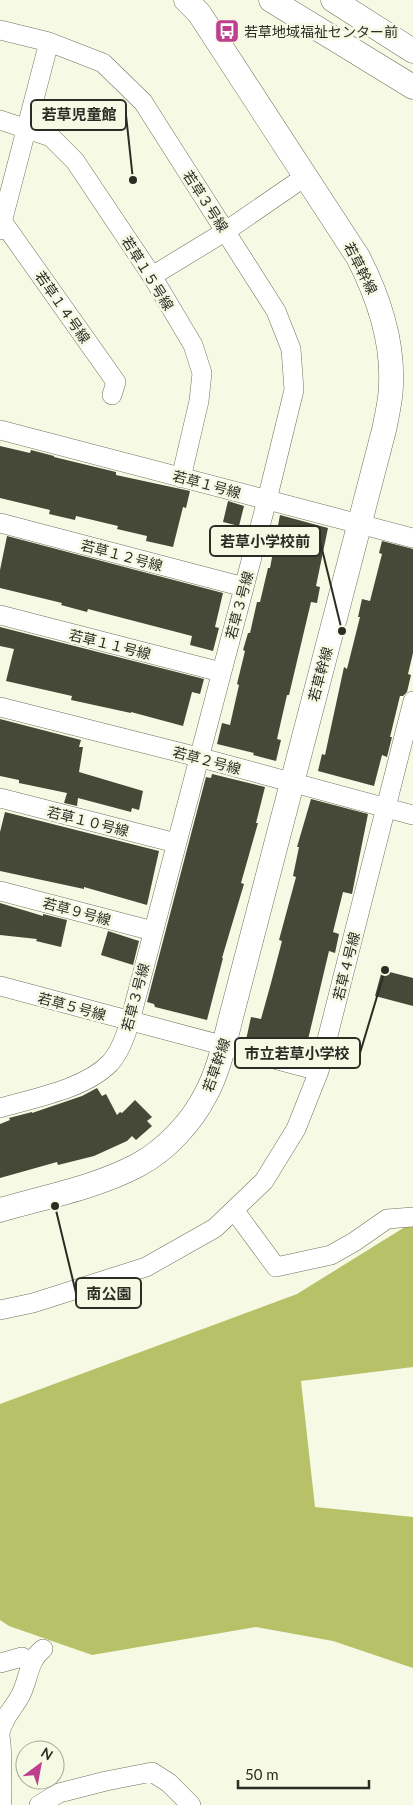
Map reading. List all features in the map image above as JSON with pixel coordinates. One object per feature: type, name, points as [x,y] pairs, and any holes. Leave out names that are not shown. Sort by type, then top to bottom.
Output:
[{"type":"street","name":"若草幹線","points":[[0,1210],[114,1176],[139,1164],[186,1125],[206,1094],[224,1047],[384,430],[389,404],[391,384],[389,341],[371,282],[358,257],[200,13],[186,0]]},
{"type":"street","points":[[271,0],[413,87]]},
{"type":"street","points":[[301,0],[357,35],[413,74]]},
{"type":"street","points":[[333,0],[413,51]]},
{"type":"street","name":"若草３号線","points":[[0,30],[49,42],[103,64],[144,102],[276,310],[291,349],[294,390],[267,500],[130,1021],[121,1045],[110,1063],[82,1083],[0,1108]]},
{"type":"street","points":[[357,35],[413,61]]},
{"type":"street","points":[[1,225],[49,42]]},
{"type":"street","name":"若草１５号線","points":[[0,120],[51,137],[75,160],[152,276],[193,345],[202,373],[199,401],[181,478]]},
{"type":"street","points":[[152,276],[226,231],[306,176]]},
{"type":"street","name":"若草１４号線","points":[[1,225],[116,382],[112,395]]},
{"type":"street","name":"若草１号線","points":[[0,430],[413,538]]},
{"type":"street","name":"若草１２号線","points":[[0,522],[244,587]]},
{"type":"street","name":"若草１１号線","points":[[0,616],[221,672]]},
{"type":"street","name":"若草４号線","points":[[0,1310],[32,1303],[146,1267],[215,1228],[264,1181],[296,1129],[319,1071],[386,808],[410,722],[413,701]]},
{"type":"street","name":"若草２号線","points":[[0,707],[198,757],[413,815]]},
{"type":"street","name":"若草１０号線","points":[[0,798],[176,843]]},
{"type":"street","name":"若草９号線","points":[[0,891],[153,931]]},
{"type":"street","name":"若草５号線","points":[[0,986],[319,1071]]},
{"type":"street","points":[[234,1210],[276,1267],[331,1255],[354,1242],[386,1219],[413,1217]]},
{"type":"street","points":[[0,1663],[37,1655],[20,1698],[8,1713],[0,1734],[3,1755],[2,1805]]},
{"type":"street","points":[[39,1805],[59,1793],[152,1772],[169,1782],[191,1805]]},
{"type":"green space","points":[[413,1222],[413,1367],[301,1381],[315,1507],[413,1517],[413,1668],[333,1641],[256,1627],[92,1655],[9,1626],[0,1620],[0,1404],[297,1294]]},
{"type":"building","points":[[0,446],[30,453],[31,450],[116,472],[116,475],[190,491],[186,508],[183,507],[173,547],[146,541],[147,536],[117,529],[118,526],[76,516],[75,520],[49,514],[50,510],[0,498]]},
{"type":"building","points":[[228,501],[244,506],[239,526],[223,522]]},
{"type":"building","points":[[280,515],[328,528],[316,586],[320,587],[317,603],[311,602],[277,739],[281,740],[276,761],[253,755],[254,753],[217,744],[222,723],[230,725],[245,651],[243,650],[248,633],[250,633],[257,602],[260,602],[268,568],[270,568]]},
{"type":"building","points":[[7,536],[223,593],[215,627],[219,628],[213,651],[190,645],[192,636],[88,609],[87,612],[61,605],[62,603],[0,588],[0,570]]},
{"type":"building","points":[[382,541],[413,549],[413,653],[408,674],[411,675],[407,692],[400,696],[387,757],[382,755],[374,786],[318,771],[322,754],[325,755],[344,667],[347,669],[360,617],[358,617],[362,599],[370,601],[382,554],[379,553]]},
{"type":"building","points":[[0,627],[204,679],[200,694],[192,692],[183,726],[131,712],[71,700],[72,696],[6,681],[14,649],[0,646]]},
{"type":"building","points":[[0,719],[81,740],[79,747],[83,747],[79,772],[143,791],[139,810],[132,808],[131,812],[78,798],[77,806],[64,803],[67,793],[19,783],[19,780],[0,776]]},
{"type":"building","points":[[212,774],[265,787],[256,823],[258,823],[241,883],[244,884],[222,958],[207,1020],[155,1007],[154,1004],[147,1002],[206,777],[211,778]]},
{"type":"building","points":[[311,799],[368,814],[352,894],[343,892],[333,932],[339,934],[335,953],[329,951],[306,1048],[274,1040],[273,1047],[246,1040],[251,1017],[261,1019],[271,983],[282,941],[279,940],[296,877],[293,876],[299,847],[297,847]]},
{"type":"building","points":[[5,812],[159,851],[147,905],[84,887],[84,889],[0,871],[0,832]]},
{"type":"building","points":[[0,903],[43,916],[43,914],[67,920],[61,947],[36,941],[37,939],[0,935]]},
{"type":"building","points":[[108,931],[139,941],[133,965],[101,955]]},
{"type":"building","points":[[382,970],[413,978],[413,1006],[375,996]]},
{"type":"building","points":[[97,1088],[102,1096],[106,1094],[117,1115],[120,1112],[122,1113],[135,1100],[152,1117],[147,1121],[152,1126],[136,1140],[132,1136],[127,1141],[94,1156],[58,1165],[57,1162],[0,1178],[0,1124],[10,1120],[9,1118],[32,1113],[82,1096]]},
{"type":"place","name":"若草地域福祉センター前","points":[[227,31]]},
{"type":"place","name":"若草児童館","points":[[133,180]]},
{"type":"place","name":"若草小学校前","points":[[342,631]]},
{"type":"place","name":"市立若草小学校","points":[[385,970]]},
{"type":"place","name":"南公園","points":[[55,1206]]}]
